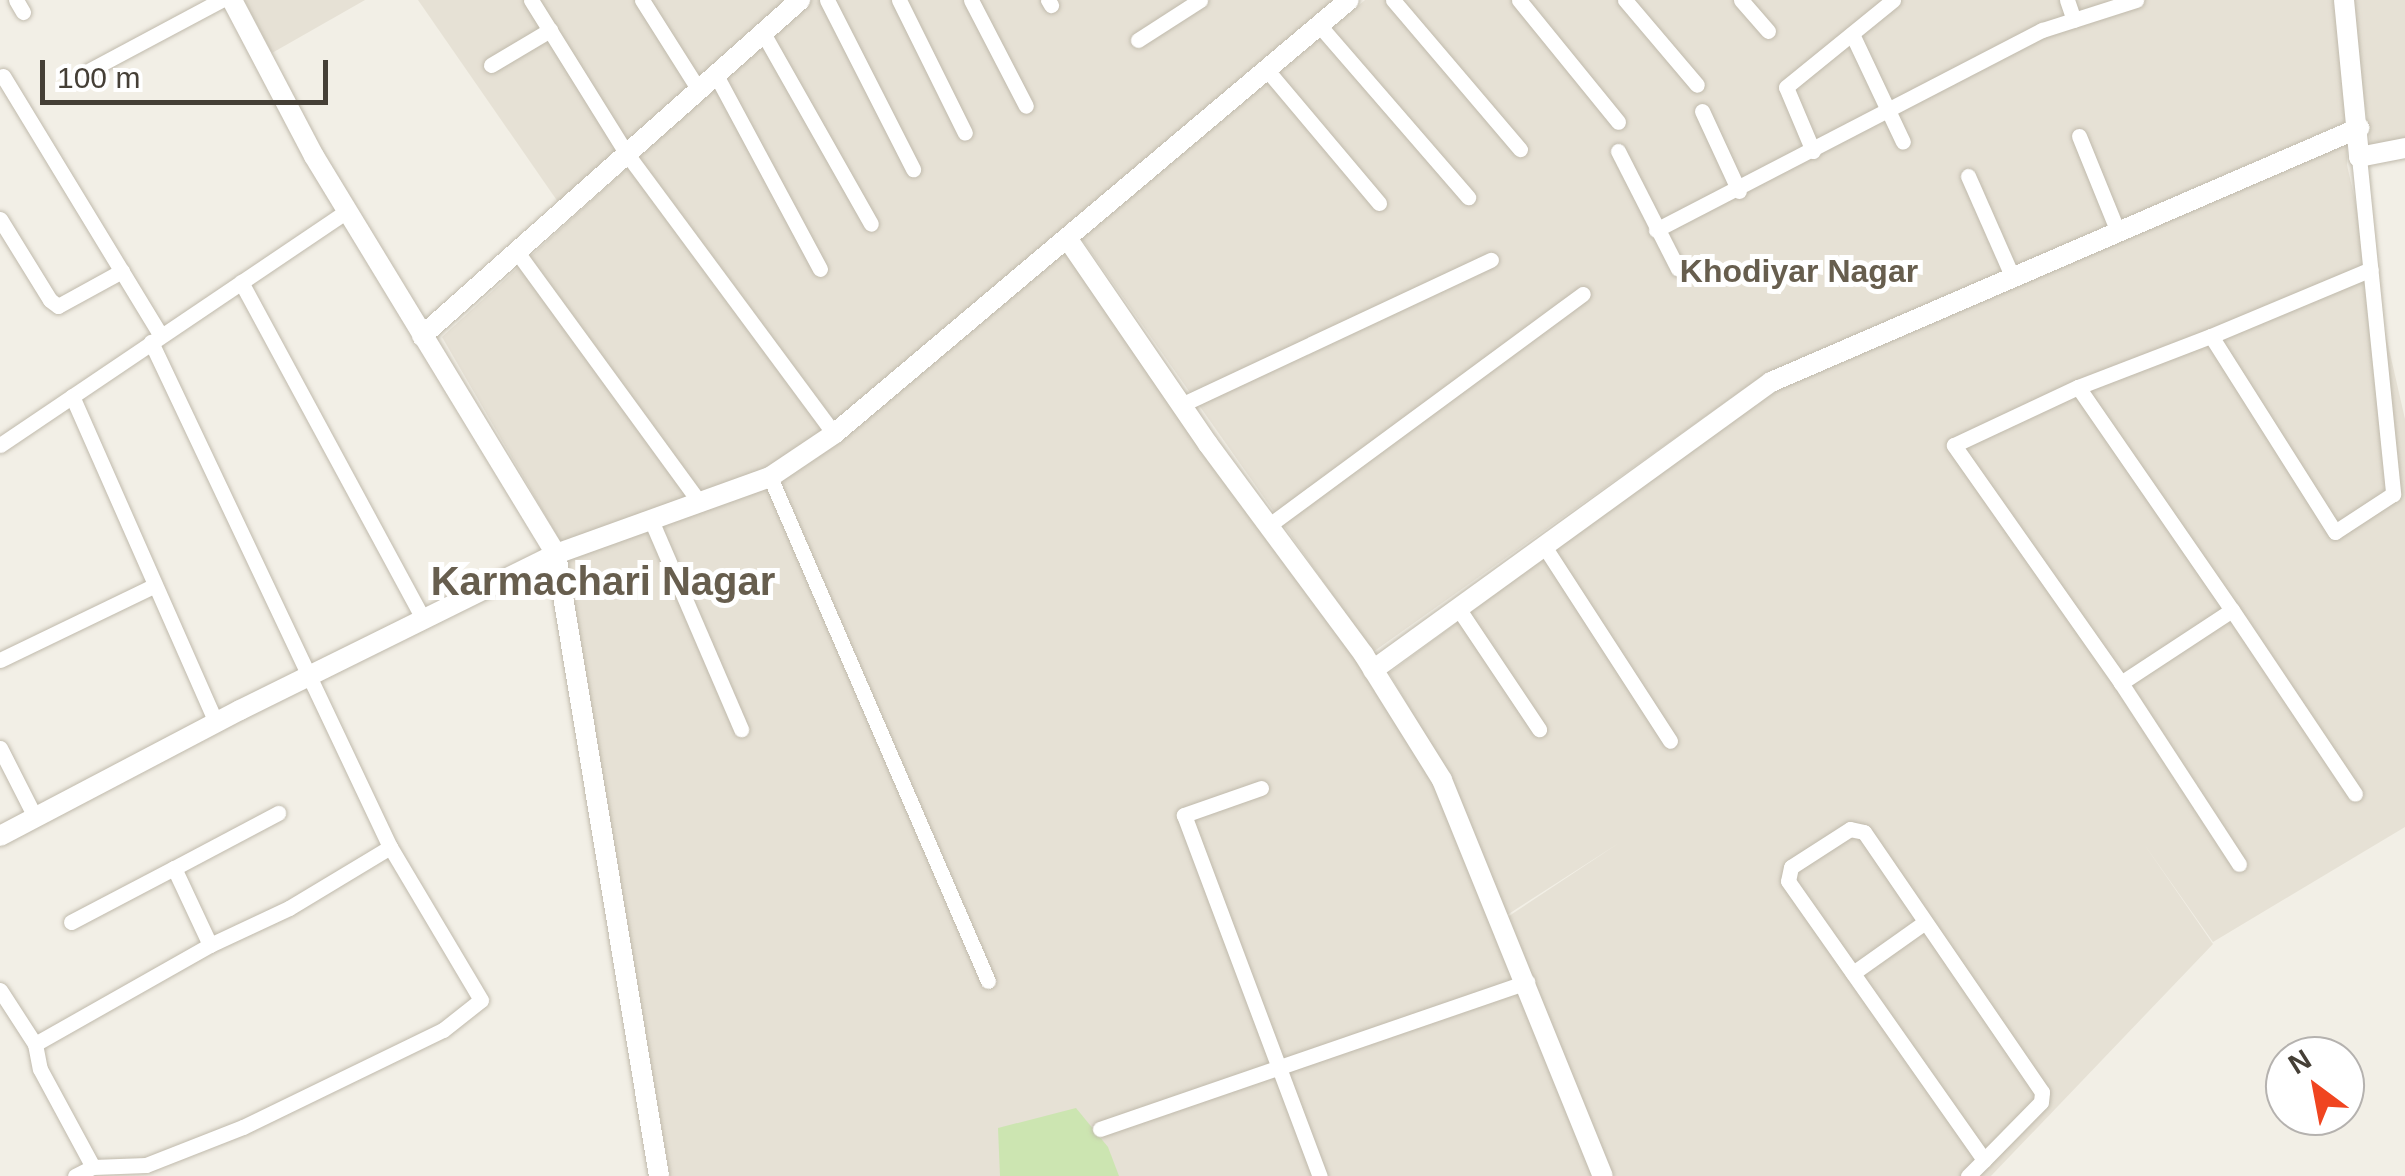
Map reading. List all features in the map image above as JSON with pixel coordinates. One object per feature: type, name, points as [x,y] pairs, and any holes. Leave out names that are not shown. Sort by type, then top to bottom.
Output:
[{"type":"street","points":[[90,70],[221,0]]},
{"type":"street","points":[[232,0],[347,211],[556,554],[660,1176]]},
{"type":"street","points":[[531,0],[627,154],[834,434]]},
{"type":"street","points":[[642,0],[699,90]]},
{"type":"street","points":[[422,336],[800,0]]},
{"type":"street","points":[[826,0],[913,169]]},
{"type":"street","points":[[898,0],[964,132]]},
{"type":"street","points":[[971,0],[1026,106]]},
{"type":"street","points":[[1138,40],[1200,0]]},
{"type":"street","points":[[0,836],[216,722],[556,554],[770,477],[834,434],[1349,0]]},
{"type":"street","points":[[1392,0],[1520,148]]},
{"type":"street","points":[[1519,0],[1618,122]]},
{"type":"street","points":[[1625,0],[1697,85]]},
{"type":"street","points":[[1742,0],[1768,32]]},
{"type":"street","points":[[1813,152],[1786,87],[1893,0]]},
{"type":"street","points":[[2066,0],[2074,20]]},
{"type":"street","points":[[1656,230],[1739,191],[2042,30],[2136,0]]},
{"type":"street","points":[[2210,336],[2335,532],[2393,494],[2344,0]]},
{"type":"street","points":[[1319,25],[1468,197]]},
{"type":"street","points":[[491,66],[550,30]]},
{"type":"street","points":[[763,33],[870,224]]},
{"type":"street","points":[[1852,34],[1903,142]]},
{"type":"street","points":[[1267,70],[1379,203]]},
{"type":"street","points":[[716,74],[820,270]]},
{"type":"street","points":[[3,76],[122,271],[307,676],[390,846],[481,1000],[443,1030],[243,1127],[146,1166],[94,1167],[76,1176]]},
{"type":"street","points":[[1702,112],[1739,191]]},
{"type":"street","points":[[1373,670],[1771,382],[2359,128]]},
{"type":"street","points":[[2079,136],[2118,232]]},
{"type":"street","points":[[2360,157],[2405,148]]},
{"type":"street","points":[[1618,151],[1678,269]]},
{"type":"street","points":[[1968,176],[2013,278]]},
{"type":"street","points":[[0,444],[347,211]]},
{"type":"street","points":[[0,219],[50,300],[58,306],[122,271]]},
{"type":"street","points":[[1067,238],[1373,670],[1442,780],[1604,1176]]},
{"type":"street","points":[[517,252],[700,502]]},
{"type":"street","points":[[1183,404],[1491,260]]},
{"type":"street","points":[[2239,864],[2120,683],[1954,446],[2078,387],[2370,269]]},
{"type":"street","points":[[241,282],[423,619]]},
{"type":"street","points":[[1268,526],[1583,294]]},
{"type":"street","points":[[2078,387],[2355,794]]},
{"type":"street","points":[[72,396],[216,722]]},
{"type":"street","points":[[770,477],[988,981]]},
{"type":"street","points":[[651,520],[741,729]]},
{"type":"street","points":[[1544,546],[1670,741]]},
{"type":"street","points":[[0,660],[155,585]]},
{"type":"street","points":[[1458,608],[1539,729]]},
{"type":"street","points":[[2120,683],[2232,610]]},
{"type":"street","points":[[0,748],[35,817]]},
{"type":"street","points":[[1261,788],[1184,815],[1320,1176]]},
{"type":"street","points":[[71,922],[278,813]]},
{"type":"street","points":[[1968,1176],[1984,1160],[2043,1097],[1926,922],[1858,829],[1850,829],[1791,867],[1788,882],[1984,1160]]},
{"type":"street","points":[[36,1044],[210,944],[289,908],[390,846]]},
{"type":"street","points":[[174,868],[210,944]]},
{"type":"street","points":[[1852,973],[1926,922]]},
{"type":"street","points":[[1100,1129],[1527,982]]},
{"type":"street","points":[[0,990],[36,1044],[40,1069],[94,1167]]},
{"type":"shaded area","points":[[244,0],[365,0],[272,53]]},
{"type":"shaded area","points":[[418,0],[797,0],[558,202]]},
{"type":"shaded area","points":[[811,0],[1340,0],[835,426],[768,472],[562,544],[442,337]]},
{"type":"shaded area","points":[[1365,0],[2334,0],[2348,121],[1762,376],[1373,652],[1081,238]]},
{"type":"shaded area","points":[[2349,0],[2405,0],[2405,140],[2371,145]]},
{"type":"shaded area","points":[[2347,143],[2347,165],[2405,419],[2405,827],[2213,942],[2144,844],[2213,944],[1991,1176],[1610,1176],[1506,918],[1619,843],[1507,915],[1450,778],[1389,673],[1773,388]]},
{"type":"shaded area","points":[[1066,249],[1368,675],[1436,783],[1594,1176],[670,1176],[565,561],[781,478]]},
{"type":"green space","points":[[1076,1108],[1108,1147],[1119,1176],[1000,1176],[998,1128]]},
{"type":"district","name":"Khodiyar Nagar","points":[[1799,271]]},
{"type":"district","name":"Karmachari Nagar","points":[[603,581]]}]
